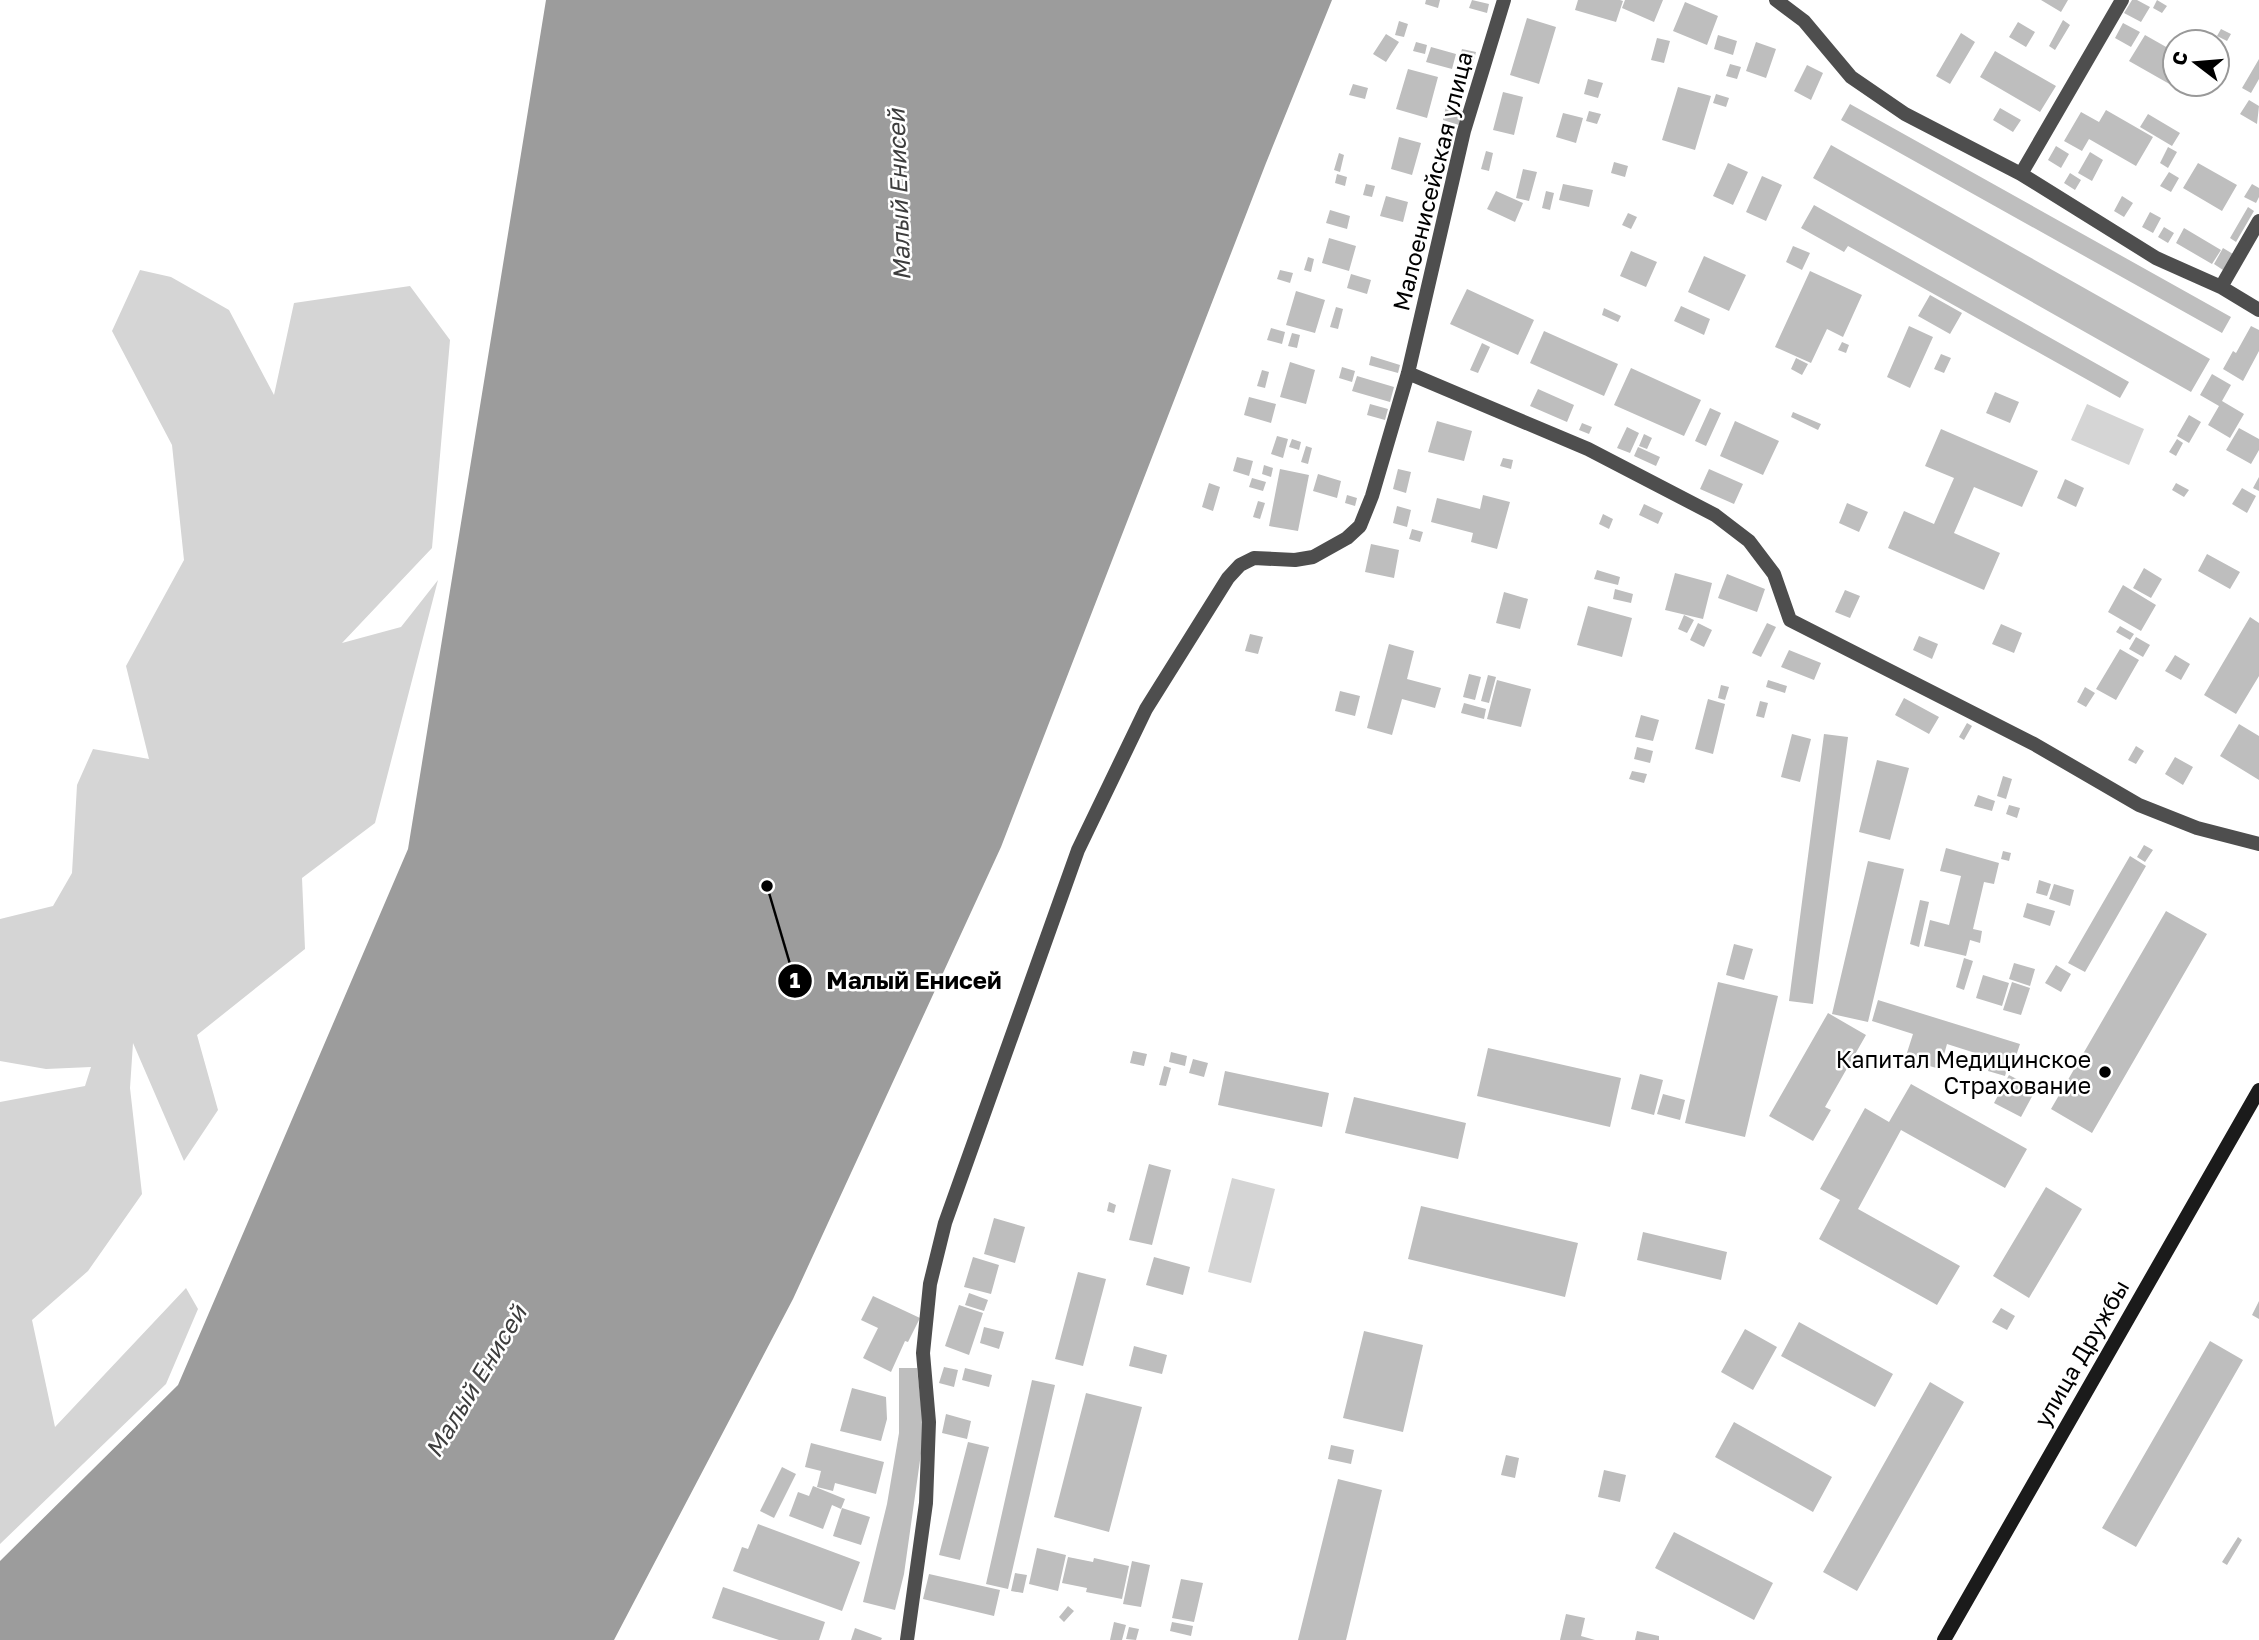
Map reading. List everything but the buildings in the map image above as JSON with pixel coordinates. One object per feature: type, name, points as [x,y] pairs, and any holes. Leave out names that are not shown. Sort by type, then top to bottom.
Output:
[{"type":"main road","name":"улица Дружбы","points":[[1944,1640],[2259,1090]]},
{"type":"street","name":"Малоенисейская улица","points":[[907,1640],[926,1503],[929,1422],[923,1353],[930,1284],[945,1223],[1078,850],[1146,709],[1240,565],[1254,558],[1313,557],[1347,538],[1360,526],[1372,496],[1408,373],[1464,131],[1504,0]]},
{"type":"street","points":[[1776,0],[1804,21],[1851,77],[1905,114],[2021,174],[2156,258],[2221,287],[2259,310]]},
{"type":"street","points":[[2021,174],[2122,0]]},
{"type":"street","points":[[2221,287],[2259,221]]},
{"type":"street","points":[[1408,373],[1588,449],[1715,515],[1749,541],[1774,574],[1790,620],[2034,744],[2139,806],[2197,828],[2259,844]]},
{"type":"shaded area","points":[[140,270],[171,277],[229,310],[274,395],[294,303],[410,286],[450,340],[432,548],[342,643],[401,627],[438,580],[375,823],[302,878],[305,949],[197,1035],[218,1110],[184,1161],[133,1043],[130,1088],[142,1194],[88,1271],[32,1320],[55,1427],[186,1288],[198,1309],[166,1384],[0,1544],[0,1102],[85,1086],[91,1067],[46,1069],[0,1061],[0,919],[53,906],[72,873],[77,785],[93,749],[149,759],[126,666],[184,560],[172,445],[112,331]]},
{"type":"shaded area","points":[[2087,404],[2144,429],[2129,465],[2071,440]]},
{"type":"shaded area","points":[[1232,1178],[1275,1189],[1251,1283],[1208,1272]]},
{"type":"water","points":[[546,0],[1332,0],[1266,163],[1001,847],[793,1299],[614,1640],[0,1640],[0,1561],[178,1385],[408,849]]},
{"type":"place","name":"Малый Енисей","points":[[767,886]]},
{"type":"place","name":"Капитал Медицинское Страхование","points":[[2105,1072]]}]
